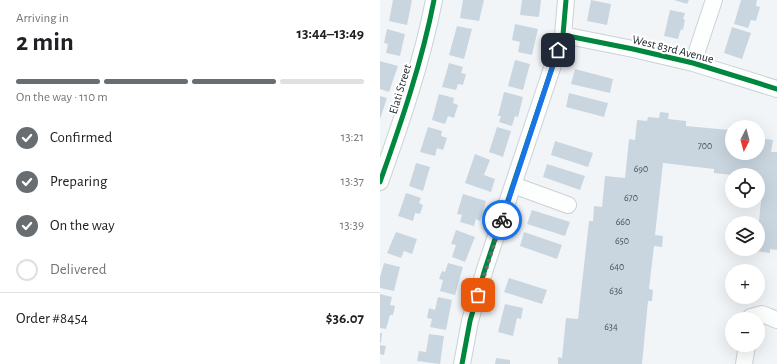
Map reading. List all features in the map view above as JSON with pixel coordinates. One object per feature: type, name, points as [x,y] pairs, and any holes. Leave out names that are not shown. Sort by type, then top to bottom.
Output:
[{"type":"street","name":"Elati Street","points":[[380,182],[416,75],[430,24],[434,0]]},
{"type":"street","points":[[462,364],[470,321],[563,35],[566,0]]},
{"type":"street","points":[[693,63],[714,0]]},
{"type":"street","name":"West 83rd Avenue","points":[[563,35],[693,63],[777,89]]},
{"type":"street","points":[[513,185],[568,205]]},
{"type":"street","points":[[765,315],[777,320]]},
{"type":"street","points":[[765,324],[777,320]]},
{"type":"street","points":[[744,364],[746,352]]},
{"type":"building","points":[[393,0],[412,0],[407,25],[389,21]]},
{"type":"building","points":[[463,0],[484,0],[479,21],[460,18]]},
{"type":"building","points":[[522,0],[541,0],[539,17],[520,15]]},
{"type":"building","points":[[591,0],[611,4],[607,25],[587,21]]},
{"type":"building","points":[[674,0],[689,0],[687,4]]},
{"type":"building","points":[[741,0],[757,0],[756,6],[760,7],[756,21],[751,20],[748,28],[734,24]]},
{"type":"building","points":[[670,10],[685,13],[683,19],[685,20],[683,30],[681,29],[678,39],[664,36]]},
{"type":"building","points":[[515,24],[538,29],[532,55],[518,52],[520,42],[512,40]]},
{"type":"building","points":[[457,26],[472,29],[464,59],[449,55]]},
{"type":"building","points":[[732,27],[751,33],[742,59],[724,53]]},
{"type":"building","points":[[387,29],[405,34],[400,56],[386,53],[388,44],[384,43]]},
{"type":"building","points":[[515,60],[530,64],[523,90],[508,86]]},
{"type":"building","points":[[380,61],[398,66],[389,92],[380,89]]},
{"type":"building","points":[[449,63],[463,67],[461,73],[466,74],[463,85],[458,84],[456,90],[442,87]]},
{"type":"building","points":[[575,69],[613,79],[610,93],[571,84]]},
{"type":"building","points":[[504,92],[523,97],[518,117],[515,116],[512,126],[499,122],[501,116],[498,116]]},
{"type":"building","points":[[569,93],[608,103],[604,117],[566,107]]},
{"type":"building","points":[[439,94],[454,98],[453,103],[458,105],[454,118],[448,116],[445,124],[432,120]]},
{"type":"building","points":[[380,96],[387,98],[380,119]]},
{"type":"building","points":[[660,112],[669,113],[668,119],[686,121],[686,126],[725,130],[725,160],[765,160],[765,139],[773,140],[771,152],[777,152],[777,250],[770,249],[770,253],[765,252],[765,216],[759,216],[760,208],[765,208],[765,168],[725,168],[725,174],[714,173],[714,169],[663,163],[655,235],[663,236],[662,247],[654,246],[649,289],[653,290],[652,301],[648,301],[642,364],[558,364],[558,357],[562,358],[566,318],[578,319],[589,221],[593,221],[594,206],[602,207],[605,176],[625,178],[629,139],[635,140],[637,120],[647,121],[648,117],[659,118]]},
{"type":"building","points":[[428,127],[442,131],[441,136],[447,138],[443,150],[437,148],[435,156],[420,152]]},
{"type":"building","points":[[497,127],[511,131],[503,157],[489,152]]},
{"type":"building","points":[[555,141],[593,153],[588,167],[551,155]]},
{"type":"building","points":[[475,154],[490,160],[484,175],[495,179],[491,192],[465,183]]},
{"type":"building","points":[[416,163],[430,167],[423,191],[409,186]]},
{"type":"building","points":[[547,164],[585,176],[580,190],[543,177]]},
{"type":"building","points":[[406,193],[421,198],[419,203],[423,205],[420,214],[415,213],[413,221],[398,216]]},
{"type":"building","points":[[463,194],[486,201],[480,221],[476,219],[474,226],[460,222],[462,215],[457,214]]},
{"type":"building","points":[[532,210],[570,222],[565,236],[527,224]]},
{"type":"building","points":[[456,230],[475,237],[465,262],[452,257],[456,245],[451,244]]},
{"type":"building","points":[[396,232],[417,239],[412,254],[404,251],[401,258],[387,253]]},
{"type":"building","points":[[524,232],[562,245],[557,259],[520,246]]},
{"type":"building","points":[[384,263],[400,267],[394,291],[380,288],[380,277]]},
{"type":"building","points":[[448,263],[463,267],[455,295],[440,291],[443,280],[439,279],[442,271],[445,272]]},
{"type":"building","points":[[509,278],[547,290],[542,304],[504,292]]},
{"type":"building","points":[[380,294],[392,297],[390,305],[395,306],[393,315],[390,315],[386,329],[380,328]]},
{"type":"building","points":[[438,297],[452,300],[446,330],[430,327],[432,319],[427,318],[429,308],[435,310]]},
{"type":"building","points":[[505,304],[523,308],[521,319],[517,318],[513,336],[498,332]]},
{"type":"building","points":[[380,333],[382,333],[381,343],[380,343]]},
{"type":"building","points":[[429,334],[444,336],[440,364],[417,361],[419,351],[426,352]]},
{"type":"building","points":[[380,345],[386,346],[384,355],[380,354]]},
{"type":"building","points":[[496,358],[510,360],[510,364],[495,364]]},
{"type":"cycle path","points":[[380,182],[417,69],[434,0]]},
{"type":"cycle path","points":[[462,364],[470,321],[485,269],[563,35],[566,0]]},
{"type":"cycle path","points":[[563,35],[693,63],[777,89]]},
{"type":"way so far","points":[[478,295],[502,220]]},
{"type":"route","points":[[502,220],[542,94],[558,50]]}]
